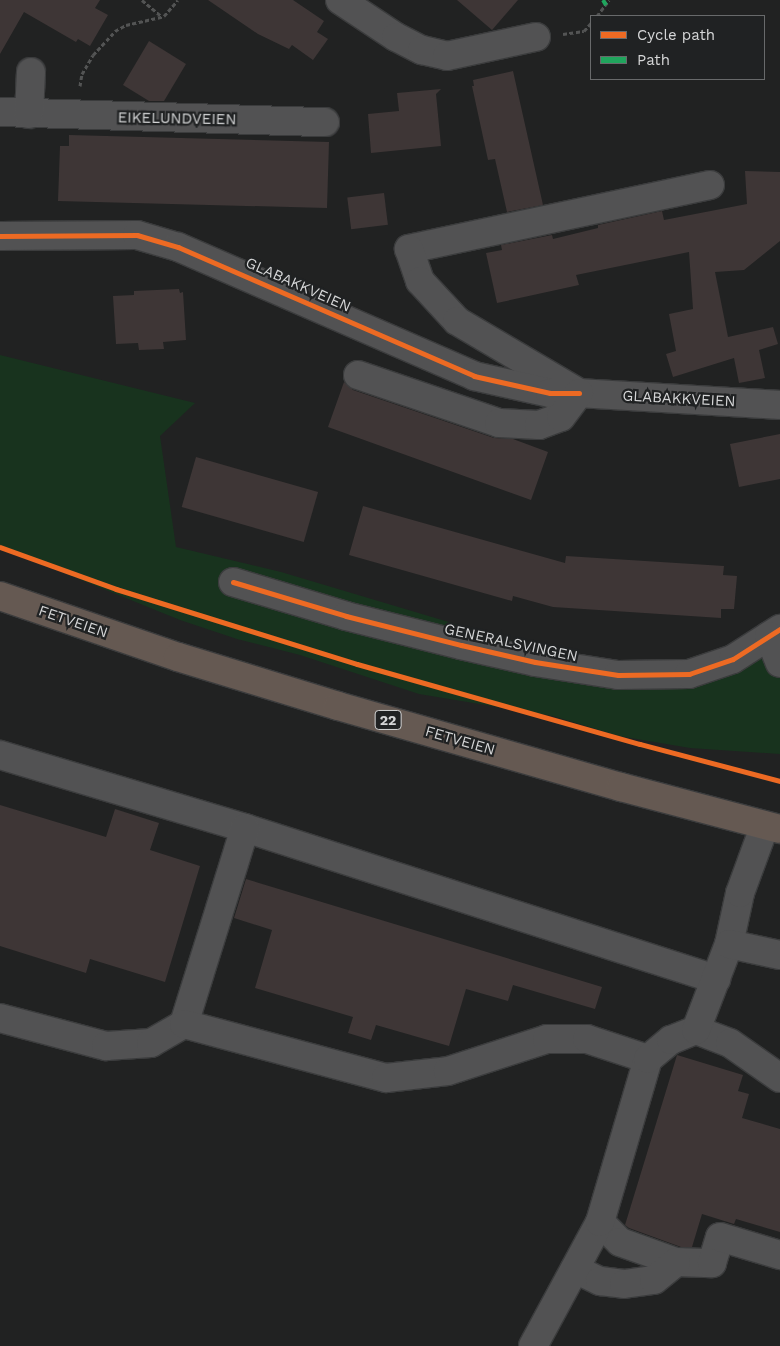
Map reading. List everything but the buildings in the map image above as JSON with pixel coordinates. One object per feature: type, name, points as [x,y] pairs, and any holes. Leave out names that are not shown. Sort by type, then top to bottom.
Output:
[{"type":"highway","name":"FETVEIEN","points":[[0,596],[103,633],[272,686],[622,787],[773,827]]},
{"type":"street","points":[[340,0],[371,8],[422,50],[447,56],[536,38]]},
{"type":"street","points":[[29,114],[30,72]]},
{"type":"street","name":"EIKELUNDVEIEN","points":[[0,112],[326,122]]},
{"type":"street","name":"GLABAKKVEIEN","points":[[579,393],[456,321],[420,281],[409,249],[710,185]]},
{"type":"street","name":"GLABAKKVEIEN","points":[[0,236],[137,235],[178,247],[474,376],[550,393],[579,393],[780,405]]},
{"type":"street","points":[[358,375],[499,423],[539,425],[561,417],[579,393]]},
{"type":"street","name":"GENERALSVINGEN","points":[[233,582],[346,616],[461,646],[535,662],[618,675],[689,674],[733,659],[774,633],[780,663]]},
{"type":"street","points":[[0,755],[245,828],[716,979]]},
{"type":"street","points":[[696,1030],[728,944],[740,893],[773,827]]},
{"type":"street","points":[[0,1018],[106,1046],[151,1043],[184,1024],[245,828]]},
{"type":"street","points":[[728,944],[780,955]]},
{"type":"street","points":[[184,1024],[386,1078],[448,1071],[547,1039],[586,1039],[648,1059]]},
{"type":"street","points":[[533,1346],[600,1222],[648,1059],[671,1040],[696,1030],[730,1043],[780,1078]]},
{"type":"street","points":[[600,1222],[620,1242],[676,1262],[712,1263],[720,1238],[780,1255]]},
{"type":"street","points":[[574,1269],[600,1281],[624,1284],[654,1280],[676,1262]]},
{"type":"path","points":[[142,0],[162,17]]},
{"type":"path","points":[[80,89],[82,74],[93,55],[115,30],[126,24],[162,17],[178,0]]},
{"type":"path","points":[[598,15],[609,0]]},
{"type":"green space","points":[[0,355],[195,403],[160,436],[176,547],[281,572],[583,662],[759,658],[780,638],[780,754],[690,748],[619,736],[553,716],[419,694],[300,655],[237,639],[180,620],[0,547]]},
{"type":"marked path","points":[[603,0],[606,5]]},
{"type":"cycle path","points":[[0,236],[137,235],[178,247],[474,376],[550,393],[579,393]]},
{"type":"cycle path","points":[[0,547],[116,589],[357,664],[640,744],[780,781]]},
{"type":"cycle path","points":[[233,582],[346,616],[461,645],[535,662],[618,675],[689,674],[733,659],[780,629]]}]
